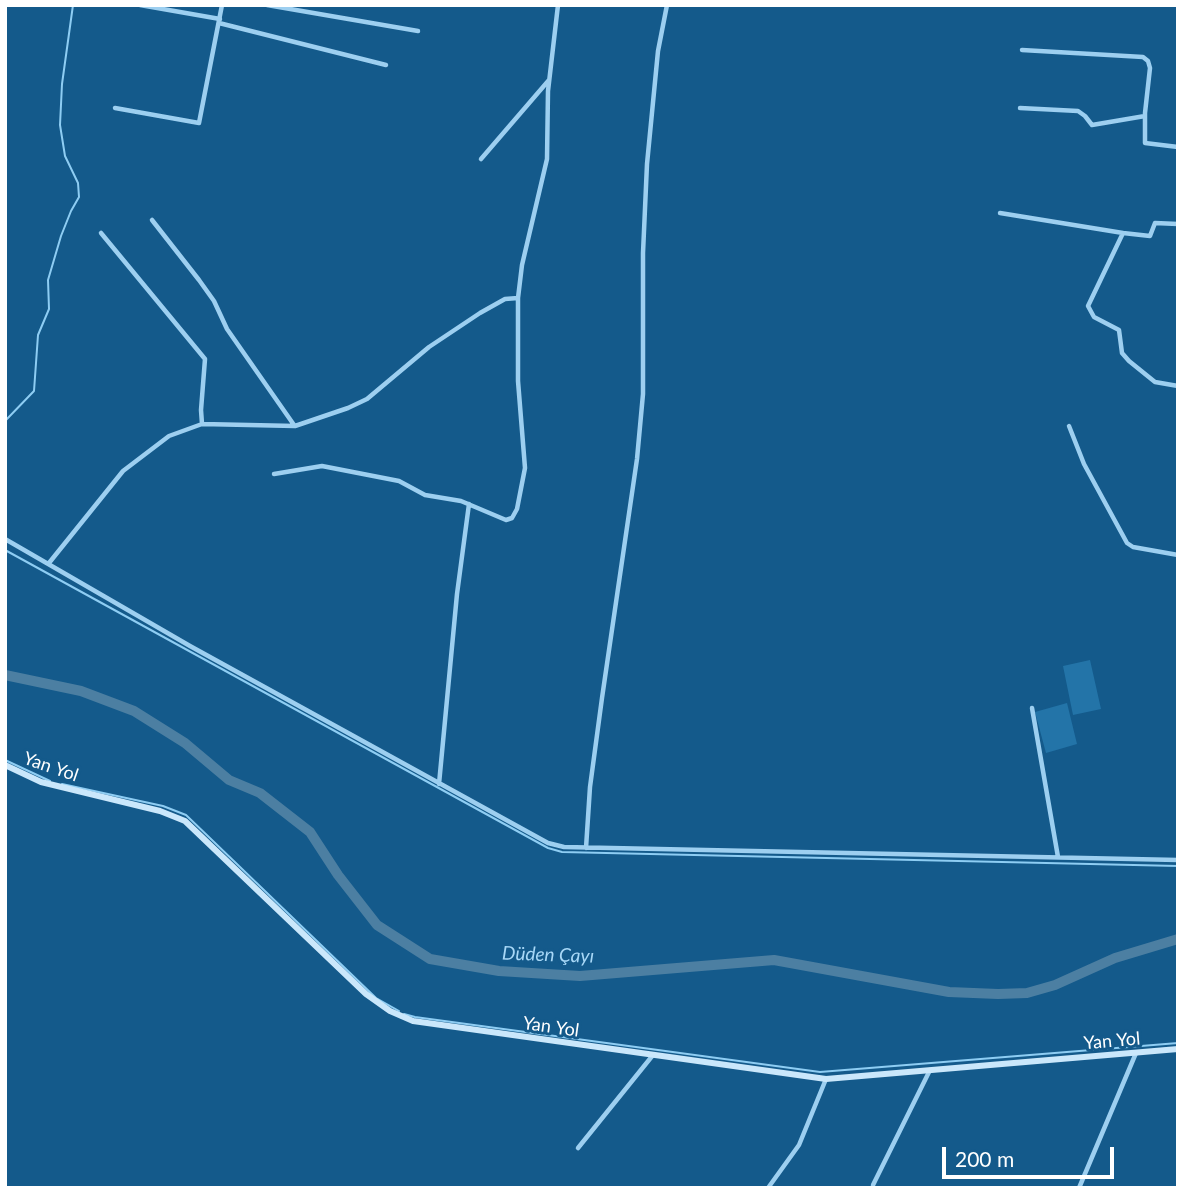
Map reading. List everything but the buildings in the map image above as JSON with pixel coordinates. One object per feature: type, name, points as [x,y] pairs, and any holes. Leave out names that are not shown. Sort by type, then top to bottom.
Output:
[{"type":"street","points":[[140,5],[219,21],[386,65]]},
{"type":"street","points":[[115,108],[199,123],[222,5]]},
{"type":"street","points":[[267,5],[418,31]]},
{"type":"street","points":[[274,474],[322,466],[399,481],[425,495],[469,505],[506,520],[512,518],[517,509],[524,479],[525,454],[518,372],[517,298],[547,159],[550,79],[558,5]]},
{"type":"street","points":[[586,848],[601,698],[637,459],[643,394],[643,253],[648,152],[658,51],[667,5]]},
{"type":"street","points":[[1022,50],[1143,57],[1150,68],[1145,143],[1178,146]]},
{"type":"street","points":[[481,159],[550,79]]},
{"type":"street","points":[[1020,108],[1078,111],[1092,125],[1145,116]]},
{"type":"street","points":[[1000,213],[1150,236],[1155,223],[1178,224]]},
{"type":"street","points":[[152,220],[214,301],[227,329],[295,426]]},
{"type":"street","points":[[101,233],[205,359],[202,424]]},
{"type":"street","points":[[1123,233],[1088,306],[1094,317],[1119,330],[1122,353],[1129,361],[1155,383],[1178,386]]},
{"type":"street","points":[[49,563],[131,464],[169,436],[202,424],[295,426],[338,412],[367,399],[390,382],[408,363],[460,326],[505,299],[517,298]]},
{"type":"street","points":[[1069,426],[1084,464],[1126,543],[1133,547],[1178,555]]},
{"type":"street","points":[[439,784],[469,505]]},
{"type":"street","points":[[5,539],[190,646],[548,843],[586,848],[1178,860]]},
{"type":"street","points":[[1032,708],[1058,858]]},
{"type":"street","name":"Yan Yol","points":[[5,765],[41,782],[160,811],[185,821],[366,994],[381,1006],[405,1018],[427,1024],[826,1079],[1178,1049]]},
{"type":"street","points":[[1079,1188],[1136,1053]]},
{"type":"street","points":[[578,1148],[653,1055]]},
{"type":"street","points":[[873,1185],[930,1069]]},
{"type":"street","points":[[768,1188],[799,1145],[826,1079]]},
{"type":"shaded area","points":[[1090,660],[1101,709],[1073,715],[1063,666]]},
{"type":"shaded area","points":[[1067,703],[1077,744],[1046,753],[1035,712]]},
{"type":"waterway","points":[[5,421],[34,391],[38,335],[49,309],[48,280],[61,236],[79,197],[78,183],[65,156],[60,125],[62,84],[73,5]]},
{"type":"waterway","points":[[5,550],[548,848],[562,852],[1178,866]]},
{"type":"waterway","name":"Düden Çayı","points":[[5,675],[81,691],[134,711],[185,743],[229,780],[260,793],[310,832],[338,875],[377,925],[430,959],[499,971],[580,976],[774,960],[949,992],[998,994],[1027,993],[1055,985],[1115,958],[1178,939]]},
{"type":"waterway","points":[[5,760],[50,781]]},
{"type":"waterway","points":[[62,784],[163,806],[186,815],[376,998],[399,1011]]},
{"type":"waterway","points":[[404,1014],[820,1072],[1178,1043]]}]
